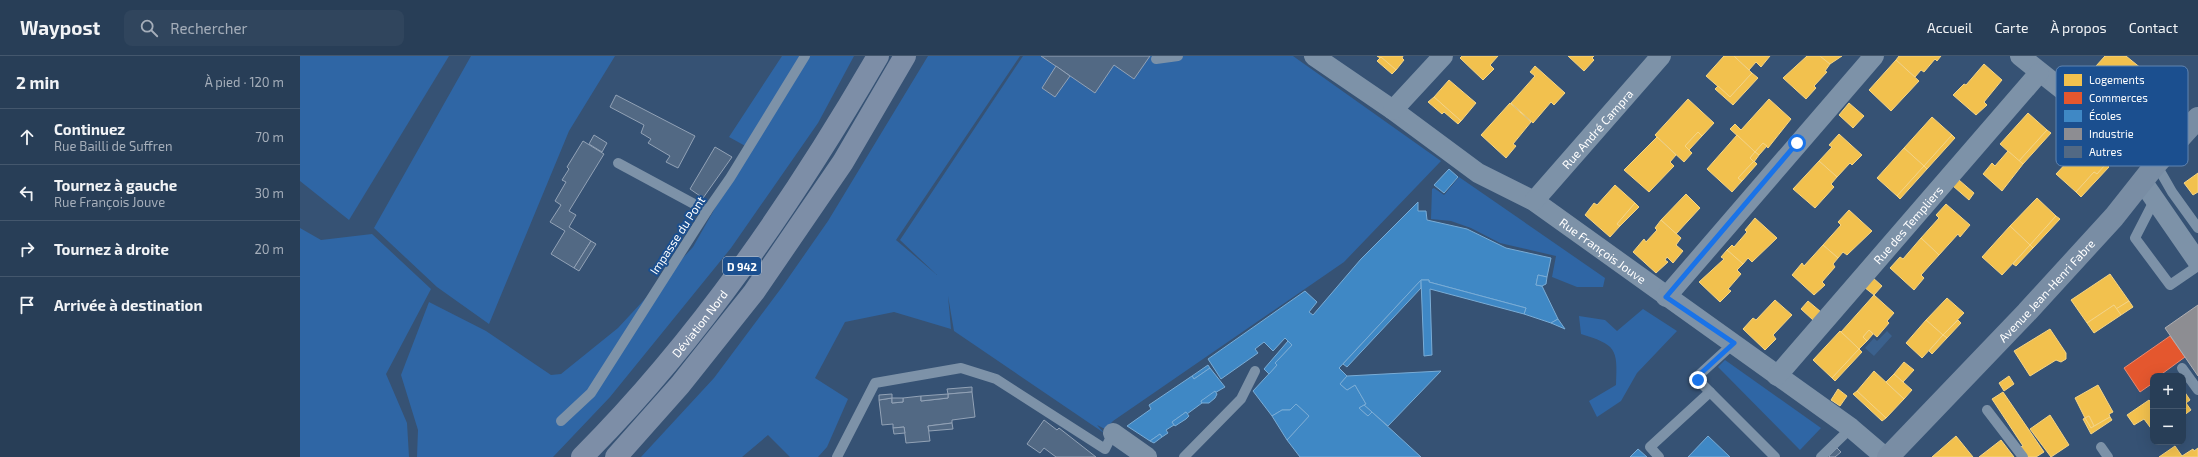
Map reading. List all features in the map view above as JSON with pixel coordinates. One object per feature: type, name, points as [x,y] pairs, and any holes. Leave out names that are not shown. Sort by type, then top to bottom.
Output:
[{"type":"main road","name":"Déviation Nord","points":[[582,457],[618,421],[705,315],[772,226],[836,129],[878,56]]},
{"type":"main road","name":"Déviation Nord","points":[[616,457],[680,385],[754,292],[843,162],[905,56]]},
{"type":"main road","name":"Avenue Jean-Henri Fabre","points":[[2188,129],[2198,118]]},
{"type":"main road","name":"Avenue Jean-Henri Fabre","points":[[1886,457],[2027,312],[2114,217],[2154,166]]},
{"type":"street","name":"Rue François Jouve","points":[[1314,56],[1392,110],[1478,173],[1534,201],[1666,297],[1734,343],[1777,376],[1851,428],[1886,457]]},
{"type":"street","points":[[1392,110],[1443,56]]},
{"type":"street","name":"Rue André Campra","points":[[1534,201],[1661,56]]},
{"type":"street","points":[[1666,297],[1874,56]]},
{"type":"street","points":[[2020,56],[2056,85]]},
{"type":"street","name":"Rue des Templiers","points":[[1777,376],[2039,72]]},
{"type":"street","points":[[2142,181],[2198,262]]},
{"type":"street","points":[[1113,433],[1147,457]]},
{"type":"lane","name":"Impasse du Pont","points":[[561,421],[591,393],[707,211],[730,178],[805,56]]},
{"type":"lane","points":[[1156,59],[1178,56]]},
{"type":"lane","points":[[618,163],[707,211]]},
{"type":"lane","points":[[2157,166],[2172,192],[2198,228]]},
{"type":"lane","points":[[2154,198],[2135,238],[2170,285],[2198,266]]},
{"type":"lane","points":[[1734,343],[1699,375],[1698,380],[1775,457]]},
{"type":"lane","points":[[837,457],[875,383],[961,368],[996,379],[1105,449],[1113,433]]},
{"type":"lane","points":[[2182,368],[2198,390]]},
{"type":"lane","points":[[1184,457],[1241,399],[1255,370]]},
{"type":"lane","points":[[1659,457],[1650,447],[1710,392]]},
{"type":"lane","points":[[1987,410],[2023,457]]},
{"type":"lane","points":[[1822,457],[1851,428]]},
{"type":"lane","points":[[2101,447],[2108,457]]},
{"type":"shaded area","points":[[300,56],[449,56],[349,220],[300,181]]},
{"type":"shaded area","points":[[471,56],[615,56],[569,131],[489,324],[437,287],[374,228]]},
{"type":"shaded area","points":[[782,56],[854,56],[818,123],[731,248],[610,397],[553,457],[417,457],[418,430],[401,375],[429,302],[486,331],[551,375],[561,374],[618,328],[693,247],[749,148],[729,137]]},
{"type":"shaded area","points":[[928,56],[1020,56],[896,240],[937,275],[900,240],[1023,56],[1293,56],[1441,161],[1344,262],[1113,421],[1105,429],[1097,425],[1104,433],[954,331],[948,296],[951,329],[894,312],[845,322],[815,378],[848,399],[827,447],[818,457],[790,457],[768,435],[742,457],[641,457],[714,378],[782,287],[828,221]]},
{"type":"shaded area","points":[[1459,177],[1605,278],[1603,287],[1577,287],[1552,277],[1556,256],[1500,243],[1471,228],[1451,221],[1431,219],[1432,189],[1434,188],[1444,195]]},
{"type":"shaded area","points":[[300,228],[321,240],[372,234],[431,289],[386,374],[407,423],[409,457],[300,457]]},
{"type":"shaded area","points":[[1643,309],[1677,331],[1637,373],[1621,401],[1597,417],[1589,401],[1616,385],[1617,373],[1615,356],[1608,345],[1602,341],[1581,334],[1579,316],[1605,320],[1617,331]]},
{"type":"shaded area","points":[[1887,331],[1892,336],[1874,356],[1865,348],[1874,338],[1877,341]]},
{"type":"shaded area","points":[[1725,360],[1821,428],[1800,450],[1718,367]]},
{"type":"building: Logements","points":[[1377,56],[1403,56],[1402,58],[1404,60],[1396,70],[1381,57],[1380,58]]},
{"type":"building: Logements","points":[[1462,56],[1498,56],[1490,65],[1494,69],[1483,80],[1460,58]]},
{"type":"building: Logements","points":[[1568,56],[1594,56],[1592,58],[1594,60],[1584,71]]},
{"type":"building: Logements","points":[[1724,56],[1734,56],[1752,73],[1730,97],[1706,76]]},
{"type":"building: Logements","points":[[1734,56],[1770,56],[1761,67],[1756,62],[1749,70]]},
{"type":"building: Logements","points":[[1807,56],[1820,56],[1830,64],[1825,71],[1827,72],[1814,86],[1816,88],[1806,99],[1783,78]]},
{"type":"building: Logements","points":[[1820,56],[1842,56],[1830,64]]},
{"type":"building: Logements","points":[[1899,56],[1941,56],[1937,61],[1935,59],[1924,72],[1921,70],[1915,77],[1896,60]]},
{"type":"building: Logements","points":[[2105,56],[2126,56],[2138,66],[2096,66]]},
{"type":"building: Logements","points":[[1381,57],[1396,70],[1392,74],[1377,61]]},
{"type":"building: Logements","points":[[1896,60],[1919,81],[1891,111],[1869,90]]},
{"type":"building: Logements","points":[[1984,64],[2002,80],[1984,102],[1987,105],[1976,115],[1953,95],[1964,84],[1966,85]]},
{"type":"building: Logements","points":[[1535,66],[1565,93],[1554,105],[1551,102],[1533,123],[1511,103],[1535,76],[1530,72]]},
{"type":"building: Logements","points":[[1752,73],[1758,78],[1733,105],[1715,89],[1718,86],[1730,97]]},
{"type":"building: Logements","points":[[1449,80],[1476,103],[1461,121],[1434,97]]},
{"type":"building: Logements","points":[[1434,97],[1461,121],[1458,124],[1444,112],[1442,114],[1428,102]]},
{"type":"building: Logements","points":[[1688,99],[1714,123],[1702,136],[1698,132],[1685,146],[1692,153],[1684,162],[1655,135]]},
{"type":"building: Logements","points":[[1769,99],[1791,119],[1768,148],[1763,143],[1755,152],[1730,129],[1735,124],[1741,130]]},
{"type":"building: Logements","points":[[1510,103],[1531,122],[1513,144],[1516,146],[1506,158],[1481,135]]},
{"type":"building: Logements","points":[[1849,103],[1864,116],[1853,128],[1839,115]]},
{"type":"building: Logements","points":[[2028,113],[2047,130],[2019,161],[2000,144]]},
{"type":"building: Logements","points":[[1932,117],[1952,135],[1924,166],[1904,148]]},
{"type":"building: Logements","points":[[2047,130],[2051,133],[2023,164],[2019,161]]},
{"type":"building: Logements","points":[[1698,132],[1702,136],[1689,150],[1685,146]]},
{"type":"building: Logements","points":[[1839,134],[1862,155],[1852,165],[1850,163],[1837,177],[1819,161],[1832,147],[1829,145]]},
{"type":"building: Logements","points":[[1737,135],[1755,152],[1750,158],[1754,161],[1738,178],[1742,181],[1732,192],[1707,169]]},
{"type":"building: Logements","points":[[1952,135],[1955,138],[1927,169],[1924,166]]},
{"type":"building: Logements","points":[[1657,137],[1676,155],[1670,162],[1674,166],[1649,192],[1624,170]]},
{"type":"building: Logements","points":[[1763,143],[1767,146],[1759,155],[1755,152]]},
{"type":"building: Logements","points":[[1904,148],[1924,166],[1897,196],[1877,178]]},
{"type":"building: Logements","points":[[2008,151],[2023,164],[2002,191],[1983,174],[1992,163],[1995,166]]},
{"type":"building: Logements","points":[[1755,152],[1759,155],[1754,162],[1750,158]]},
{"type":"building: Logements","points":[[1754,161],[1757,164],[1742,181],[1738,178]]},
{"type":"building: Logements","points":[[1819,161],[1837,177],[1831,184],[1834,187],[1815,208],[1793,189]]},
{"type":"building: Logements","points":[[1924,166],[1927,169],[1900,199],[1897,196]]},
{"type":"building: Logements","points":[[2063,166],[2104,166],[2097,174],[2094,172],[2076,192],[2056,174]]},
{"type":"building: Logements","points":[[2104,166],[2109,167],[2081,197],[2076,192],[2094,172],[2097,174]]},
{"type":"building: Logements","points":[[2198,173],[2198,192],[2193,195],[2184,183]]},
{"type":"building: Logements","points":[[1959,180],[1974,193],[1969,200],[1953,186]]},
{"type":"building: Logements","points":[[1615,185],[1635,203],[1617,224],[1620,226],[1610,237],[1585,215],[1594,203],[1597,205]]},
{"type":"building: Logements","points":[[1686,194],[1700,208],[1676,234],[1661,220]]},
{"type":"building: Logements","points":[[2037,198],[2056,216],[2030,245],[2010,226]]},
{"type":"building: Logements","points":[[1635,203],[1639,207],[1620,226],[1617,224]]},
{"type":"building: Logements","points":[[1946,204],[1970,225],[1960,237],[1958,234],[1939,255],[1921,238],[1939,218],[1936,215]]},
{"type":"building: Logements","points":[[1849,210],[1872,231],[1847,255],[1843,252],[1838,258],[1823,245],[1841,225],[1838,222]]},
{"type":"building: Logements","points":[[2056,216],[2060,219],[2033,248],[2030,245]]},
{"type":"building: Logements","points":[[1755,218],[1777,238],[1752,262],[1748,258],[1743,264],[1727,250],[1732,245],[1734,247],[1747,232],[1745,230]]},
{"type":"building: Logements","points":[[1661,220],[1681,238],[1676,245],[1683,251],[1673,263],[1667,257],[1665,260],[1668,262],[1656,273],[1633,252],[1644,239],[1646,242],[1657,230],[1655,228]]},
{"type":"building: Logements","points":[[2010,226],[2030,245],[2002,275],[1982,257]]},
{"type":"building: Logements","points":[[1921,238],[1939,255],[1921,275],[1924,278],[1914,290],[1890,268],[1900,257],[1903,259]]},
{"type":"building: Logements","points":[[1823,245],[1838,258],[1833,264],[1835,267],[1822,282],[1825,285],[1814,295],[1792,275],[1802,263],[1804,266]]},
{"type":"building: Logements","points":[[2030,245],[2033,248],[2016,266],[2013,264]]},
{"type":"building: Logements","points":[[1727,250],[1743,264],[1737,270],[1741,274],[1728,289],[1731,291],[1720,302],[1699,282],[1724,259],[1721,257]]},
{"type":"building: Logements","points":[[2110,274],[2129,301],[2116,309],[2114,305],[2087,323],[2071,300]]},
{"type":"building: Logements","points":[[1872,277],[1882,286],[1874,295],[1864,287]]},
{"type":"building: Logements","points":[[1874,295],[1894,313],[1887,321],[1889,323],[1877,337],[1869,330],[1863,337],[1867,341],[1859,349],[1841,332]]},
{"type":"building: Logements","points":[[1947,298],[1964,313],[1943,335],[1926,320]]},
{"type":"building: Logements","points":[[1775,300],[1792,315],[1773,335],[1776,339],[1765,350],[1743,329],[1753,318],[1756,320]]},
{"type":"building: Logements","points":[[1808,301],[1821,312],[1813,320],[1801,309]]},
{"type":"building: Logements","points":[[2129,301],[2133,307],[2121,315],[2116,309]]},
{"type":"building: Logements","points":[[2114,305],[2121,315],[2094,333],[2087,323]]},
{"type":"building: Logements","points":[[1926,320],[1943,335],[1922,358],[1906,343]]},
{"type":"building: Logements","points":[[1958,320],[1961,323],[1947,338],[1943,335]]},
{"type":"building: Logements","points":[[2050,329],[2066,353],[2066,359],[2061,362],[2056,360],[2030,376],[2014,351]]},
{"type":"building: Logements","points":[[1869,330],[1873,334],[1867,341],[1863,337]]},
{"type":"building: Logements","points":[[1840,331],[1859,349],[1832,378],[1813,360]]},
{"type":"building: Logements","points":[[1943,335],[1947,338],[1932,354],[1929,351]]},
{"type":"building: Logements","points":[[1859,349],[1862,352],[1835,381],[1832,378]]},
{"type":"building: Logements","points":[[1904,362],[1914,370],[1903,382],[1894,374]]},
{"type":"building: Logements","points":[[1874,371],[1904,399],[1886,418],[1857,391]]},
{"type":"building: Logements","points":[[1894,374],[1912,390],[1904,399],[1886,382]]},
{"type":"building: Logements","points":[[2009,376],[2014,384],[2004,391],[1999,383]]},
{"type":"building: Logements","points":[[2098,385],[2113,412],[2109,414],[2110,417],[2094,426],[2089,416],[2085,418],[2075,398]]},
{"type":"building: Logements","points":[[1838,389],[1847,396],[1840,406],[1831,400]]},
{"type":"building: Logements","points":[[1857,391],[1886,418],[1882,421],[1853,394]]},
{"type":"building: Logements","points":[[2003,392],[2044,452],[2036,457],[2028,457],[2020,447],[2023,446],[1992,399]]},
{"type":"building: Logements","points":[[2186,394],[2190,400],[2186,403]]},
{"type":"building: Logements","points":[[2149,400],[2150,401],[2150,427],[2144,419],[2134,425],[2127,415]]},
{"type":"building: Logements","points":[[2186,403],[2191,410],[2186,414]]},
{"type":"building: Logements","points":[[2050,415],[2069,445],[2051,457],[2030,429]]},
{"type":"building: Logements","points":[[2089,416],[2094,426],[2091,428],[2085,418]]},
{"type":"building: Logements","points":[[2110,417],[2112,420],[2091,434],[2083,419],[2085,418],[2091,428]]},
{"type":"building: Logements","points":[[1956,436],[1973,457],[1932,457]]},
{"type":"building: Logements","points":[[2001,440],[2014,457],[1979,457]]},
{"type":"building: Logements","points":[[2175,446],[2182,456],[2193,449],[2194,451],[2198,448],[2198,457],[2159,457]]},
{"type":"building: Commerces","points":[[2170,336],[2185,357],[2163,373],[2150,373],[2150,385],[2140,392],[2124,368]]},
{"type":"building: Écoles","points":[[1449,169],[1458,177],[1444,193],[1434,185]]},
{"type":"building: Écoles","points":[[1418,202],[1418,211],[1426,211],[1427,220],[1467,229],[1506,248],[1551,258],[1547,277],[1538,275],[1536,285],[1542,286],[1558,319],[1551,323],[1524,314],[1526,308],[1429,282],[1429,280],[1421,280],[1339,368],[1347,376],[1340,384],[1347,390],[1355,385],[1366,404],[1359,408],[1368,416],[1372,412],[1421,457],[1300,457],[1287,440],[1309,416],[1296,404],[1290,410],[1282,410],[1272,416],[1253,391],[1277,365],[1275,363],[1292,345],[1285,338],[1273,351],[1264,342],[1255,349],[1258,353],[1221,379],[1208,359],[1305,291],[1317,302],[1309,312],[1313,315],[1361,259]]},
{"type":"building: Écoles","points":[[1538,275],[1547,277],[1546,284],[1542,286],[1536,285]]},
{"type":"building: Écoles","points":[[1421,280],[1421,288],[1347,367],[1343,364]]},
{"type":"building: Écoles","points":[[1421,280],[1429,280],[1429,282],[1526,308],[1524,314],[1430,289],[1432,355],[1424,356]]},
{"type":"building: Écoles","points":[[1558,319],[1565,329],[1551,323]]},
{"type":"building: Écoles","points":[[1288,341],[1292,345],[1275,363],[1277,365],[1269,374],[1264,369]]},
{"type":"building: Écoles","points":[[1208,365],[1210,368],[1194,379],[1192,376]]},
{"type":"building: Écoles","points":[[1210,368],[1225,387],[1201,401],[1202,403],[1187,414],[1186,412],[1172,422],[1174,425],[1166,430],[1168,433],[1162,437],[1160,434],[1150,441],[1127,426],[1151,409],[1149,405],[1192,376],[1194,379]]},
{"type":"building: Écoles","points":[[1441,371],[1388,426],[1364,405],[1366,404],[1355,385],[1347,390],[1340,384],[1347,376]]},
{"type":"building: Écoles","points":[[1215,391],[1217,394],[1215,398],[1209,403],[1202,403],[1201,401]]},
{"type":"building: Écoles","points":[[1296,404],[1309,416],[1287,440],[1272,416],[1282,410],[1290,410]]},
{"type":"building: Écoles","points":[[1364,405],[1372,412],[1368,416],[1359,408]]},
{"type":"building: Écoles","points":[[1186,412],[1189,416],[1175,426],[1172,422]]},
{"type":"building: Écoles","points":[[1160,434],[1162,437],[1154,443],[1150,441]]},
{"type":"building: Écoles","points":[[1708,436],[1730,457],[1688,457]]},
{"type":"building: Écoles","points":[[1638,449],[1647,457],[1630,457]]},
{"type":"building: Industrie","points":[[2198,305],[2198,376],[2165,328]]},
{"type":"building: Autres","points":[[1041,56],[1150,56],[1134,79],[1114,65],[1095,93]]},
{"type":"building: Autres","points":[[1056,66],[1070,76],[1055,97],[1042,88]]},
{"type":"building: Autres","points":[[616,95],[695,136],[678,168],[666,162],[670,156],[648,143],[651,139],[641,133],[644,125],[610,107]]},
{"type":"building: Autres","points":[[594,135],[607,143],[602,152],[589,144]]},
{"type":"building: Autres","points":[[583,141],[604,154],[569,211],[576,215],[569,227],[591,241],[574,268],[551,254],[565,231],[550,222],[561,205],[555,201],[566,182],[562,180],[569,169],[567,167]]},
{"type":"building: Autres","points":[[715,147],[732,157],[703,198],[690,189]]},
{"type":"building: Autres","points":[[591,241],[596,244],[579,271],[574,268]]},
{"type":"building: Autres","points":[[972,387],[972,392],[948,394],[947,389]]},
{"type":"building: Autres","points":[[972,392],[975,417],[952,420],[952,423],[928,426],[930,441],[906,443],[904,427],[893,428],[893,424],[882,425],[879,400],[892,398],[892,403],[903,402],[903,398],[921,396],[921,401],[948,398],[948,394]]},
{"type":"building: Autres","points":[[892,394],[892,398],[879,400],[879,395]]},
{"type":"building: Autres","points":[[948,394],[948,398],[921,401],[921,396]]},
{"type":"building: Autres","points":[[892,398],[903,398],[903,402],[892,403]]},
{"type":"building: Autres","points":[[1044,420],[1057,430],[1059,428],[1096,457],[1056,457],[1044,448],[1040,453],[1027,444]]},
{"type":"building: Autres","points":[[952,423],[953,429],[929,431],[928,426]]},
{"type":"building: Autres","points":[[904,427],[905,433],[894,434],[893,428]]},
{"type":"building: Autres","points":[[1837,448],[1841,452],[1835,457],[1830,457],[1829,456]]},
{"type":"route","points":[[1698,380],[1699,375],[1734,343],[1666,297],[1797,143]]}]
